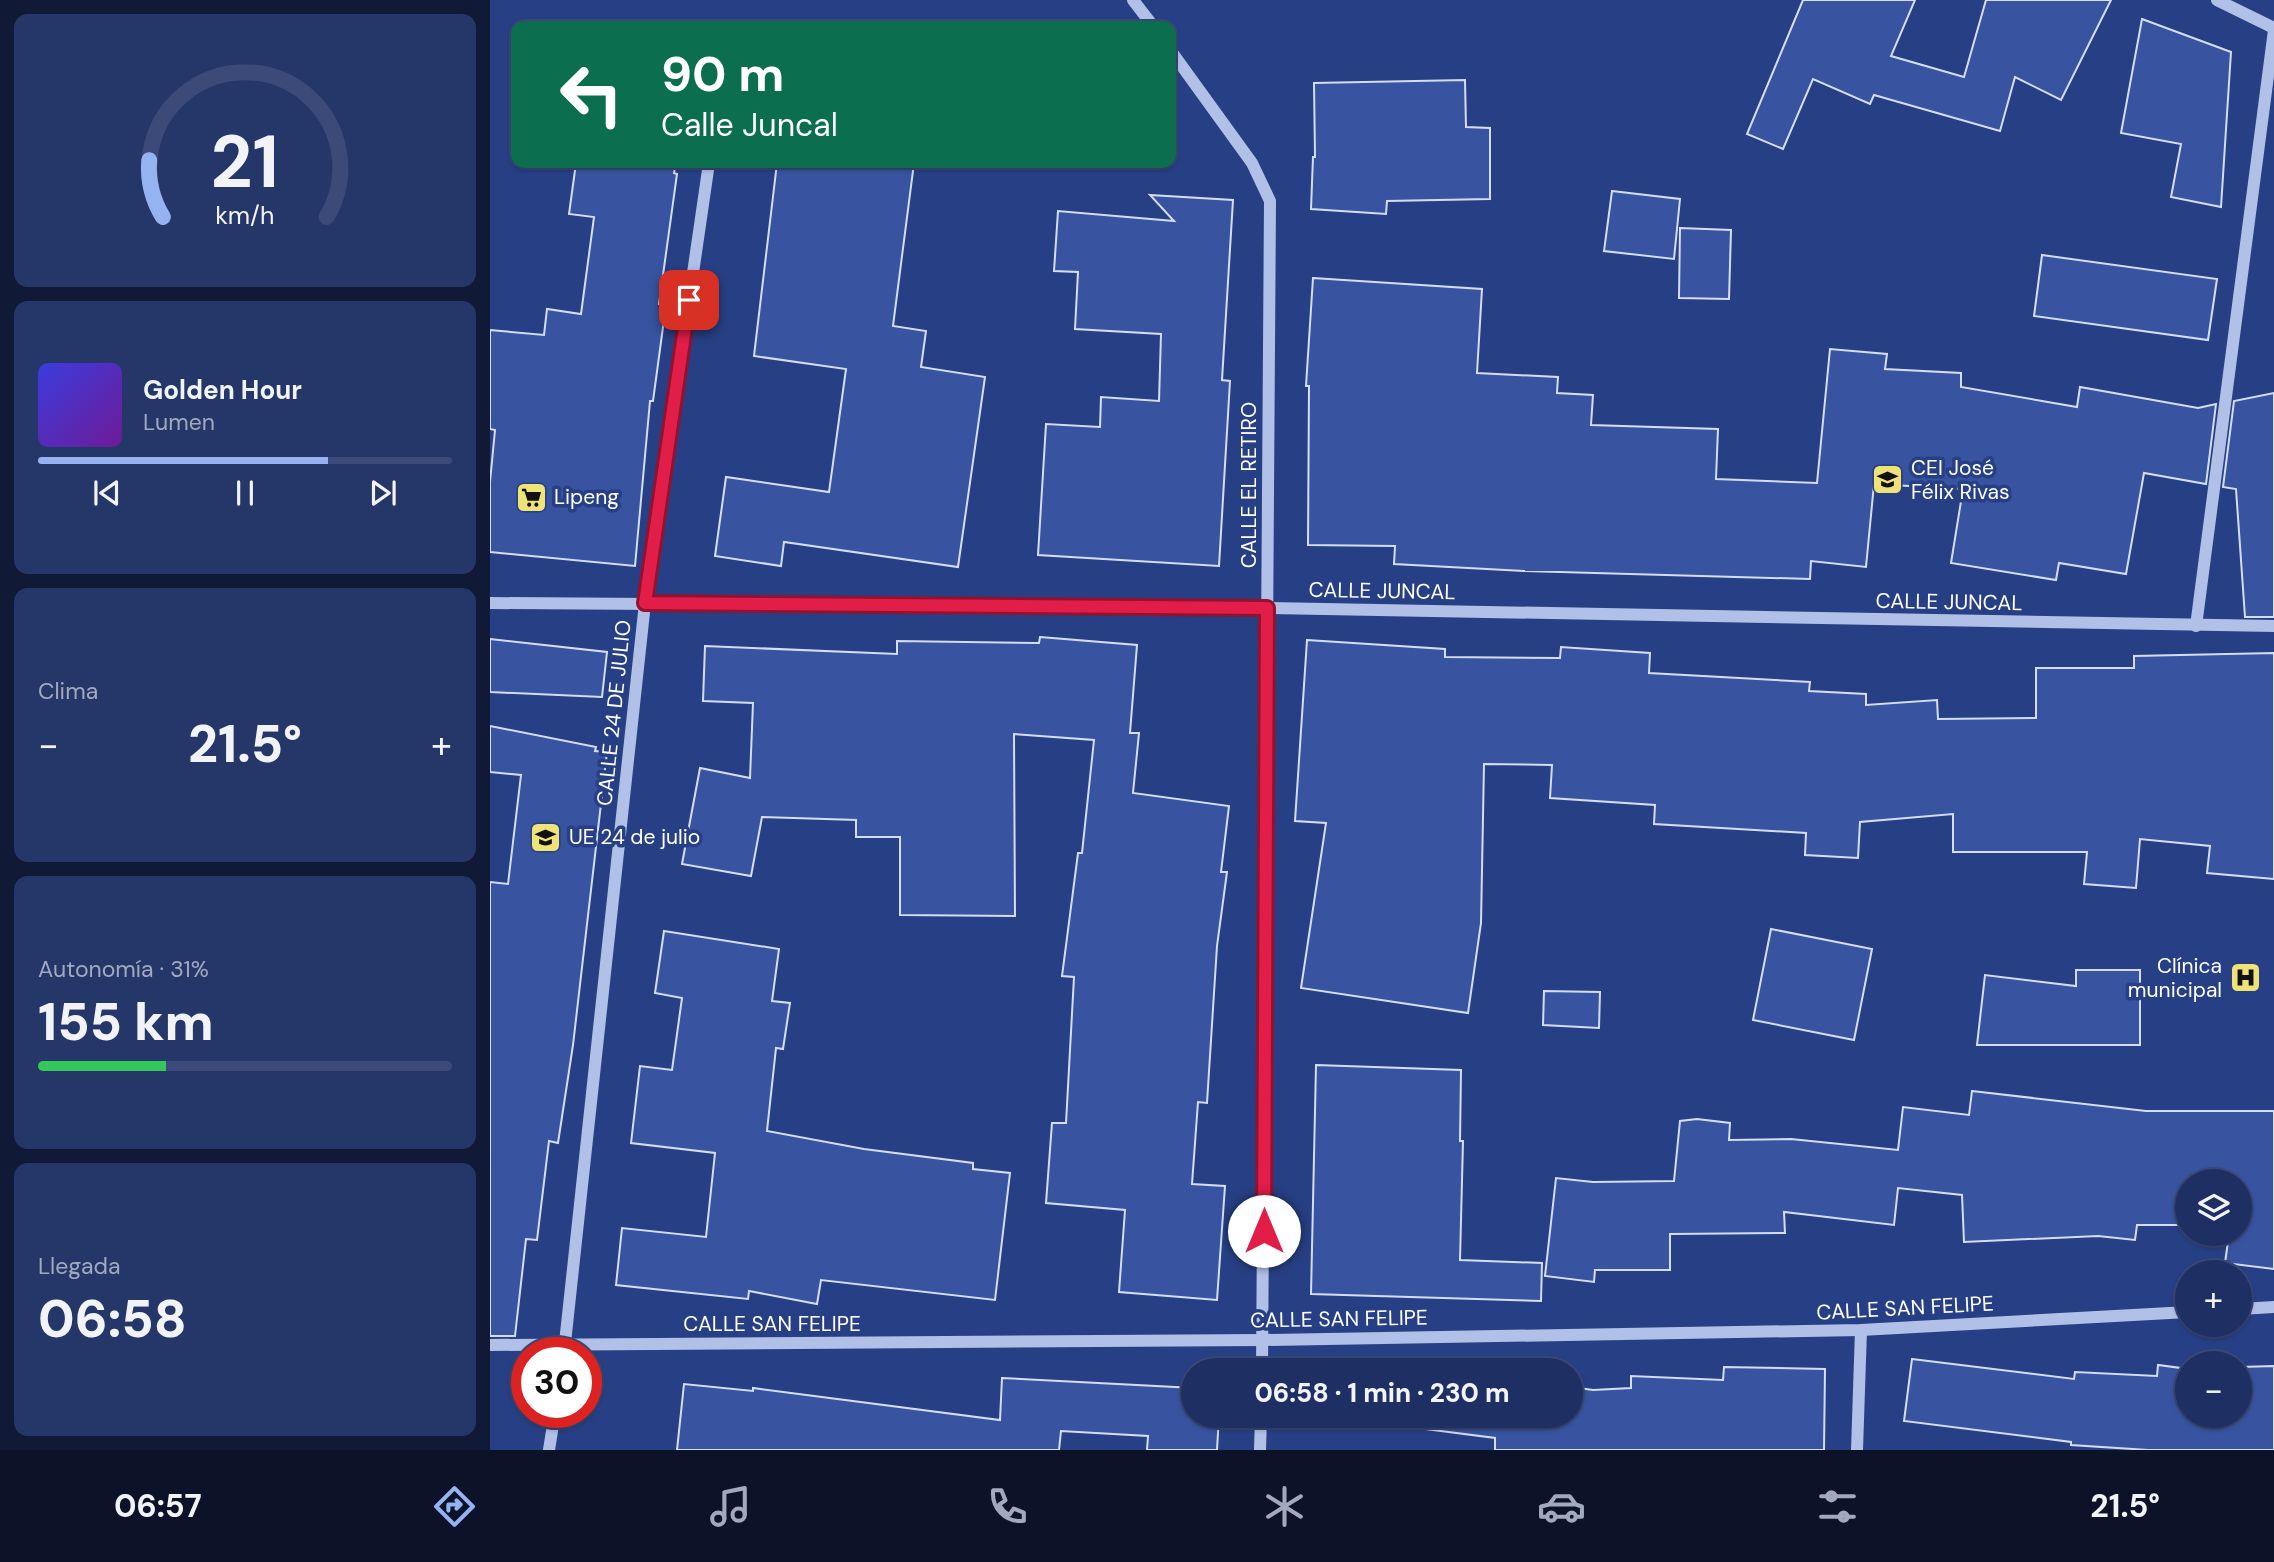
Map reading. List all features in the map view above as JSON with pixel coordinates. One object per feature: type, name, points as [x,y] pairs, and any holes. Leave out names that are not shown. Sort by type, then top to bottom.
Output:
[{"type":"street","points":[[1133,0],[1149,21]]},
{"type":"street","points":[[2196,626],[2274,29],[2217,0]]},
{"type":"street","name":"CALLE EL RETIRO","points":[[1176,58],[1252,163],[1270,201],[1262,1358]]},
{"type":"street","name":"CALLE 24 DE JULIO","points":[[565,1337],[645,603],[708,168]]},
{"type":"street","name":"CALLE JUNCAL","points":[[490,603],[1267,608],[2274,626]]},
{"type":"street","points":[[2252,1308],[2274,1307]]},
{"type":"street","name":"CALLE SAN FELIPE","points":[[602,1349],[1861,1330],[2175,1313]]},
{"type":"street","points":[[1857,1450],[1861,1330]]},
{"type":"street","name":"CALLE SAN FELIPE","points":[[490,1345],[511,1346]]},
{"type":"street","points":[[549,1450],[552,1428]]},
{"type":"street","points":[[1260,1450],[1261,1428]]},
{"type":"building","points":[[1803,0],[1915,0],[1891,56],[1964,77],[1986,0],[2111,0],[2061,100],[2015,77],[2000,131],[1874,95],[1870,104],[1813,79],[1783,149],[1747,134]]},
{"type":"building","points":[[2142,19],[2231,52],[2221,207],[2171,197],[2181,144],[2121,133]]},
{"type":"building","points":[[1465,80],[1466,127],[1490,128],[1490,199],[1387,201],[1386,214],[1311,209],[1315,157],[1314,83]]},
{"type":"building","points":[[575,168],[675,168],[674,173],[677,174],[659,304],[666,305],[653,401],[650,401],[635,566],[490,552],[490,482],[495,430],[490,429],[490,330],[544,335],[547,309],[581,314],[594,217],[569,214]]},
{"type":"building","points":[[776,168],[913,168],[893,326],[926,331],[921,367],[985,377],[958,567],[784,542],[781,566],[715,556],[726,477],[829,492],[846,369],[754,356]]},
{"type":"building","points":[[1612,191],[1680,199],[1674,259],[1604,251]]},
{"type":"building","points":[[1150,195],[1233,200],[1222,380],[1230,381],[1219,566],[1038,555],[1046,424],[1100,427],[1101,397],[1159,401],[1161,334],[1075,329],[1078,272],[1054,271],[1058,211],[1174,221]]},
{"type":"building","points":[[1680,228],[1731,230],[1729,299],[1679,298]]},
{"type":"building","points":[[2042,255],[2217,279],[2208,340],[2034,316]]},
{"type":"building","points":[[1313,278],[1482,289],[1477,373],[1558,377],[1557,393],[1593,395],[1591,425],[1718,429],[1716,479],[1817,483],[1830,349],[1887,354],[1885,369],[1961,373],[1961,387],[2077,407],[2080,387],[2198,408],[2216,404],[2206,484],[2144,473],[2126,574],[2059,563],[2056,580],[1951,563],[1963,489],[1874,484],[1866,567],[1811,561],[1810,579],[1524,571],[1394,564],[1395,546],[1308,545],[1309,386],[1306,386]]},
{"type":"building","points":[[2274,393],[2274,617],[2245,617],[2236,489],[2223,487],[2234,401]]},
{"type":"building","points":[[1040,637],[1137,645],[1130,733],[1139,733],[1133,793],[1229,806],[1221,872],[1227,872],[1217,946],[1207,1103],[1198,1102],[1192,1184],[1225,1186],[1217,1300],[1119,1292],[1125,1210],[1046,1203],[1052,1123],[1066,1123],[1074,977],[1062,976],[1078,853],[1082,853],[1094,740],[1014,734],[1015,916],[900,915],[900,837],[856,837],[856,820],[762,817],[751,876],[682,864],[700,768],[750,778],[753,703],[703,701],[705,646],[897,654],[897,641],[1039,643]]},
{"type":"building","points":[[490,639],[607,652],[602,697],[490,692]]},
{"type":"building","points":[[1307,640],[1445,649],[1445,657],[1560,658],[1561,647],[1650,653],[1649,673],[1810,682],[1809,691],[1866,694],[1866,705],[1937,700],[1938,719],[2036,718],[2036,668],[2134,668],[2134,656],[2274,653],[2274,879],[2207,873],[2210,846],[2140,839],[2136,888],[2084,884],[2087,852],[1953,852],[1953,814],[1860,822],[1858,858],[1805,855],[1806,833],[1654,824],[1655,805],[1550,798],[1552,765],[1484,764],[1481,923],[1468,1013],[1301,988],[1326,823],[1295,821]]},
{"type":"building","points":[[490,726],[596,747],[595,751],[607,752],[573,1045],[558,1143],[549,1141],[537,1240],[526,1239],[515,1336],[490,1336],[490,882],[508,884],[521,775],[490,772]]},
{"type":"building","points":[[1771,929],[1872,949],[1854,1040],[1753,1020]]},
{"type":"building","points":[[664,931],[779,949],[772,1001],[790,1003],[783,1049],[776,1048],[767,1131],[864,1149],[973,1163],[973,1169],[1010,1173],[995,1300],[821,1280],[817,1304],[749,1291],[748,1299],[616,1285],[622,1228],[706,1237],[715,1153],[631,1143],[640,1066],[672,1070],[682,998],[655,993]]},
{"type":"building","points":[[2076,970],[2140,970],[2140,1045],[1977,1045],[1985,975],[2076,986]]},
{"type":"building","points":[[1544,991],[1600,992],[1599,1028],[1543,1025]]},
{"type":"building","points":[[1316,1065],[1461,1070],[1460,1141],[1463,1141],[1460,1260],[1542,1263],[1541,1301],[1311,1294]]},
{"type":"building","points":[[1972,1091],[2146,1111],[2274,1111],[2274,1269],[2252,1266],[2252,1260],[2225,1260],[2227,1246],[2252,1246],[2252,1169],[2175,1169],[2175,1225],[2137,1225],[2135,1240],[2098,1236],[1964,1242],[1962,1195],[1898,1188],[1894,1225],[1784,1212],[1785,1233],[1670,1234],[1670,1270],[1595,1270],[1594,1282],[1545,1276],[1556,1178],[1593,1182],[1674,1181],[1680,1121],[1697,1119],[1730,1123],[1729,1140],[1791,1139],[1898,1150],[1903,1107],[1969,1115]]},
{"type":"building","points":[[1912,1359],[2074,1379],[2075,1372],[2157,1376],[2158,1365],[2175,1367],[2175,1428],[2252,1428],[2252,1367],[2274,1366],[2274,1450],[2148,1450],[2071,1445],[2071,1442],[1904,1421]]},
{"type":"building","points":[[1724,1367],[1825,1369],[1824,1450],[1495,1450],[1495,1438],[1417,1428],[1583,1428],[1583,1389],[1631,1388],[1631,1376],[1723,1380]]},
{"type":"building","points":[[1002,1378],[1181,1387],[1181,1428],[1218,1428],[1217,1450],[1147,1450],[1148,1436],[1061,1431],[1059,1450],[677,1450],[684,1384],[753,1391],[753,1388],[1000,1420]]},
{"type":"place","name":"CEI José Félix Rivas","points":[[1888,480]]},
{"type":"place","name":"Lipeng","points":[[531,497]]},
{"type":"place","name":"UE 24 de julio","points":[[546,837]]},
{"type":"place","name":"Clínica municipal","points":[[2245,978]]},
{"type":"route","points":[[689,300],[645,603],[1267,608],[1264,1231]]}]
